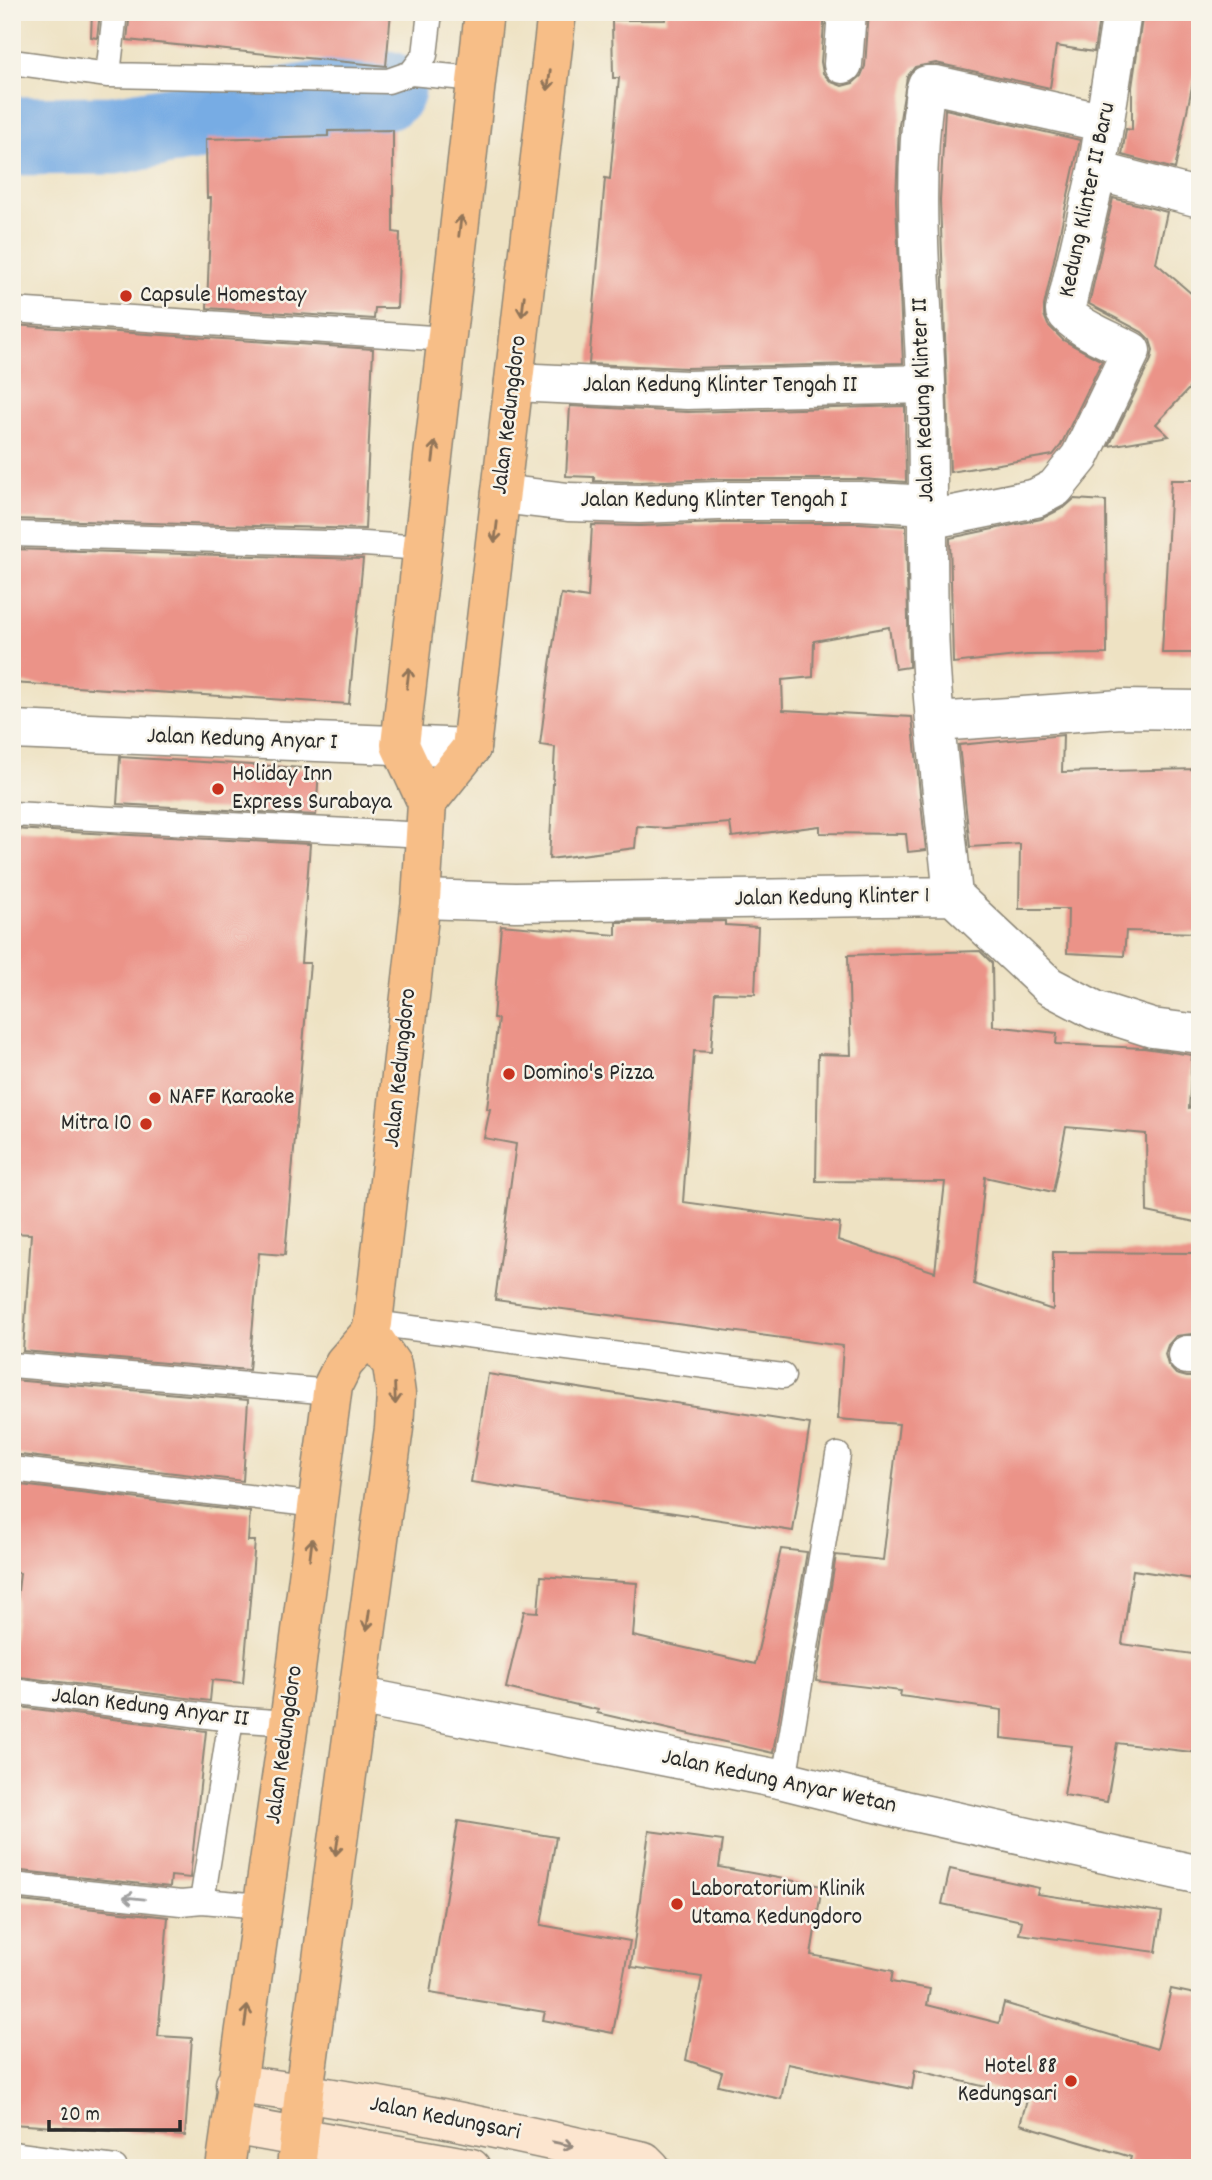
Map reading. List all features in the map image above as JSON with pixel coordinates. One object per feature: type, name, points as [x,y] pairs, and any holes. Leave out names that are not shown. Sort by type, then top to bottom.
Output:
[{"type":"main road","points":[[427,819],[400,746],[484,12]]},
{"type":"main road","name":"Jalan Kedungdoro","points":[[471,748],[557,12]]},
{"type":"main road","points":[[427,819],[471,748]]},
{"type":"main road","name":"Jalan Kedungdoro","points":[[225,2168],[289,1723],[333,1385],[344,1363],[372,1328],[421,899],[427,819]]},
{"type":"main road","points":[[298,2152],[394,1428],[396,1394],[392,1365],[372,1328]]},
{"type":"street","points":[[843,64],[847,12]]},
{"type":"street","name":"Kedung Klinter II Baru","points":[[1122,12],[1097,171],[1065,311],[1068,316],[1092,331],[1131,351]]},
{"type":"street","name":"Jalan Kedung Klinter II","points":[[953,896],[930,653],[926,384],[917,210],[919,131],[927,85],[1105,123]]},
{"type":"street","points":[[1097,171],[1200,198]]},
{"type":"street","name":"Jalan Kedung Klinter Tengah I","points":[[501,494],[580,502],[860,501],[928,512],[1036,498],[1055,488],[1080,457],[1131,351]]},
{"type":"street","name":"Jalan Kedung Klinter Tengah II","points":[[514,382],[687,390],[926,384]]},
{"type":"street","points":[[936,722],[1121,709],[1200,710]]},
{"type":"street","name":"Jalan Kedung Anyar I","points":[[12,730],[471,748]]},
{"type":"street","name":"Jalan Kedung Klinter 1","points":[[421,899],[515,902],[953,896],[1049,986],[1107,1014],[1153,1028],[1200,1034]]},
{"type":"street","name":"Jalan Kedung Anyar Wetan","points":[[357,1696],[784,1780],[1200,1875]]},
{"type":"street","name":"Jalan Kedungsari","points":[[236,2084],[304,2092],[477,2124],[644,2161],[652,2168]]},
{"type":"street","name":"Jalan Kedungsari","points":[[231,2126],[298,2152],[471,2168]]},
{"type":"lane","points":[[108,75],[115,12]]},
{"type":"lane","points":[[411,73],[425,55],[430,12]]},
{"type":"lane","points":[[12,62],[108,75],[388,81],[411,73],[476,79]]},
{"type":"lane","points":[[12,310],[447,339]]},
{"type":"lane","points":[[12,534],[423,548]]},
{"type":"lane","points":[[12,814],[427,819]]},
{"type":"lane","points":[[372,1328],[783,1376]]},
{"type":"lane","points":[[12,1365],[332,1392]]},
{"type":"lane","points":[[784,1780],[838,1455]]},
{"type":"lane","points":[[12,1469],[317,1505]]},
{"type":"lane","name":"Jalan Kedung Anyar II","points":[[12,1691],[231,1719],[289,1723]]},
{"type":"lane","points":[[202,1901],[231,1719]]},
{"type":"lane","points":[[12,1885],[181,1903],[202,1901],[262,1906]]},
{"type":"lane","points":[[12,2154],[115,2168]]},
{"type":"building","points":[[92,12],[100,12],[97,38],[91,37]]},
{"type":"building","points":[[130,12],[391,12],[386,66],[127,40]]},
{"type":"building","points":[[666,12],[825,12],[821,62],[823,73],[831,82],[842,86],[853,83],[861,76],[865,66],[869,12],[1100,12],[1094,52],[1056,46],[1050,88],[936,63],[915,67],[907,77],[899,125],[896,200],[903,363],[687,368],[589,364],[605,178],[610,179],[619,78],[613,78],[612,20],[665,20]]},
{"type":"building","points":[[1143,12],[1200,12],[1200,48],[1175,169],[1122,155],[1126,129],[1132,130],[1132,87]]},
{"type":"building","points":[[945,109],[1080,140],[1044,315],[1048,325],[1063,340],[1102,361],[1061,445],[1053,455],[950,472],[940,200]]},
{"type":"building","points":[[393,130],[393,232],[400,233],[397,308],[375,308],[374,319],[207,308],[211,198],[207,198],[206,139],[328,136],[328,131]]},
{"type":"building","points":[[1113,198],[1167,212],[1156,263],[1200,301],[1200,377],[1156,424],[1169,436],[1109,446],[1151,360],[1153,350],[1150,340],[1142,332],[1089,304]]},
{"type":"building","points":[[12,325],[373,349],[365,529],[12,519]]},
{"type":"building","points":[[570,406],[688,412],[905,406],[906,482],[860,479],[718,479],[639,482],[594,481],[594,477],[566,476]]},
{"type":"building","points":[[1171,480],[1200,480],[1200,653],[1162,653]]},
{"type":"building","points":[[1074,499],[1106,501],[1107,654],[1027,655],[953,663],[950,538],[1041,519],[1065,507]]},
{"type":"building","points":[[859,523],[906,526],[909,667],[895,669],[889,627],[814,641],[813,677],[782,680],[783,710],[912,717],[926,850],[908,852],[906,834],[820,833],[820,826],[732,837],[730,823],[665,828],[637,826],[635,848],[549,859],[555,747],[540,745],[550,665],[561,594],[588,598],[592,525]]},
{"type":"building","points":[[12,549],[363,559],[349,704],[12,683]]},
{"type":"building","points":[[1063,735],[1062,772],[1199,769],[1200,933],[1126,931],[1124,956],[1067,953],[1068,909],[1019,909],[1020,844],[970,847],[959,745]]},
{"type":"building","name":"Holiday Inn Express Surabaya","points":[[120,757],[319,769],[316,815],[117,804]]},
{"type":"building","points":[[12,829],[310,844],[301,963],[310,963],[285,1255],[259,1253],[249,1370],[23,1351],[31,1234],[12,1233]]},
{"type":"building","points":[[725,921],[725,925],[758,927],[755,994],[715,993],[711,1052],[694,1051],[683,1202],[840,1223],[838,1240],[935,1272],[945,1182],[816,1181],[818,1054],[851,1055],[848,955],[980,951],[992,963],[993,1026],[1057,1033],[1056,1044],[1144,1048],[1192,1055],[1189,1108],[1200,1105],[1200,1223],[1147,1212],[1146,1134],[1066,1127],[1053,1192],[985,1177],[974,1284],[1053,1310],[1053,1252],[1200,1253],[1200,1333],[1176,1336],[1168,1345],[1165,1354],[1168,1365],[1176,1374],[1200,1377],[1200,1580],[1133,1570],[1122,1644],[1200,1655],[1200,1753],[1117,1743],[1107,1802],[1064,1795],[1072,1746],[1001,1738],[1002,1710],[900,1696],[901,1691],[816,1681],[836,1555],[883,1560],[899,1424],[838,1419],[843,1346],[495,1300],[516,1144],[484,1138],[490,1109],[487,1109],[498,1019],[493,1018],[501,925],[616,935],[616,922]]},
{"type":"building","points":[[488,1374],[810,1424],[793,1531],[471,1482]]},
{"type":"building","points":[[12,1380],[248,1400],[243,1481],[12,1454]]},
{"type":"building","points":[[12,1484],[250,1512],[248,1541],[255,1541],[243,1683],[212,1680],[210,1701],[12,1676],[12,1644],[20,1573],[12,1572]]},
{"type":"building","points":[[781,1549],[807,1552],[773,1753],[597,1713],[598,1710],[506,1688],[524,1611],[538,1612],[541,1576],[637,1583],[633,1636],[755,1664]]},
{"type":"building","points":[[12,1706],[206,1731],[190,1878],[171,1876],[170,1887],[12,1870]]},
{"type":"building","points":[[458,1821],[556,1837],[541,1925],[630,1941],[613,2033],[543,2020],[545,2012],[430,1993]]},
{"type":"building","points":[[649,1831],[723,1841],[719,1867],[822,1886],[811,1955],[893,1971],[891,1982],[930,1989],[927,2005],[999,2023],[1004,2003],[1157,2049],[1171,1989],[1200,1995],[1200,2168],[1128,2168],[1131,2157],[1020,2124],[1028,2097],[915,2070],[912,2089],[788,2064],[781,2099],[718,2085],[722,2072],[686,2060],[702,1977],[631,1967]]},
{"type":"building","points":[[950,1869],[1039,1888],[1037,1894],[1162,1912],[1156,1952],[1019,1934],[1022,1921],[942,1904]]},
{"type":"building","points":[[12,1900],[168,1917],[158,2036],[192,2038],[185,2136],[12,2124]]},
{"type":"waterway","points":[[12,136],[114,135],[386,90]]},
{"type":"place","name":"Capsule Homestay","points":[[126,296]]},
{"type":"place","name":"Holiday Inn Express Surabaya","points":[[218,789]]},
{"type":"place","name":"Domino's Pizza","points":[[509,1074]]},
{"type":"place","name":"NAFF Karaoke","points":[[155,1098]]},
{"type":"place","name":"Mitra 10","points":[[146,1124]]},
{"type":"place","name":"Laboratorium Klinik Utama Kedungdoro","points":[[677,1904]]},
{"type":"place","name":"Hotel 88 Kedungsari","points":[[1071,2081]]}]
